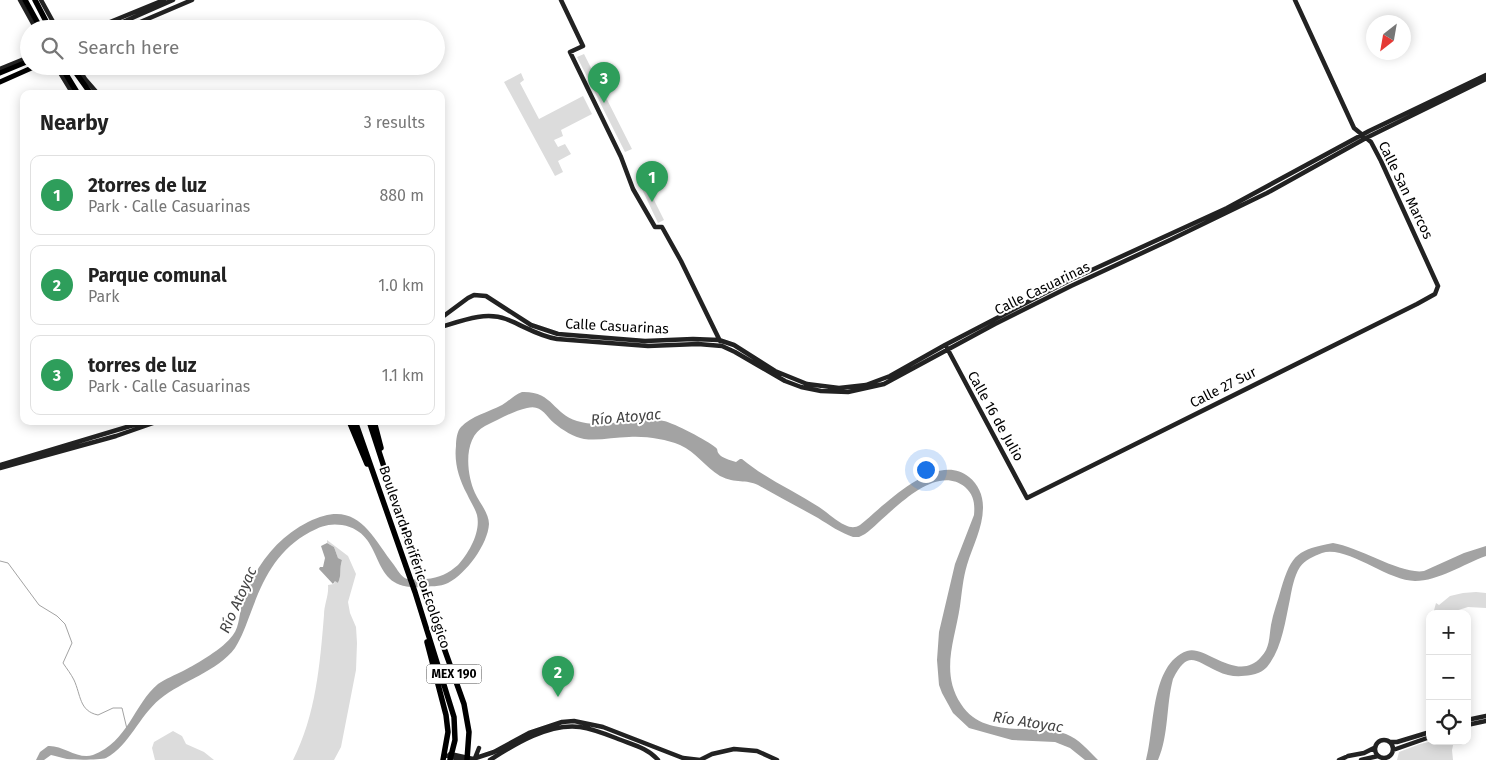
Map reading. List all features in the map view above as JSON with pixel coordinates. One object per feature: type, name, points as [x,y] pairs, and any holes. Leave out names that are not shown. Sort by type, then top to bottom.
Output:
[{"type":"highway","points":[[25,0],[36,20]]},
{"type":"highway","points":[[35,0],[45,20]]},
{"type":"highway","points":[[64,75],[75,90]]},
{"type":"highway","points":[[77,75],[88,90]]},
{"type":"highway","points":[[350,425],[376,481]]},
{"type":"highway","name":"Boulevard Periférico Ecológico","points":[[357,425],[415,592],[454,717],[455,740],[447,756]]},
{"type":"highway","name":"Boulevard Periférico Ecológico","points":[[370,425],[467,718],[469,743],[474,759]]},
{"type":"highway","points":[[375,425],[388,476]]},
{"type":"highway","points":[[428,635],[429,654],[446,715],[448,732],[447,756]]},
{"type":"main road","points":[[20,0],[31,20]]},
{"type":"main road","points":[[41,0],[51,20]]},
{"type":"main road","points":[[123,20],[130,14],[164,0]]},
{"type":"main road","points":[[120,20],[173,0]]},
{"type":"main road","points":[[145,20],[192,0]]},
{"type":"main road","points":[[561,0],[583,46],[570,52],[621,157],[633,188],[655,227],[662,227],[681,261],[722,346]]},
{"type":"main road","name":"Calle San Marcos","points":[[1295,0],[1354,128],[1371,142],[1381,160],[1438,286]]},
{"type":"main road","points":[[120,20],[126,18]]},
{"type":"main road","points":[[0,69],[20,61]]},
{"type":"main road","points":[[0,73],[20,65]]},
{"type":"main road","points":[[0,82],[20,73]]},
{"type":"main road","points":[[62,75],[71,90]]},
{"type":"main road","points":[[83,75],[95,90]]},
{"type":"main road","points":[[1364,137],[1486,75]]},
{"type":"main road","points":[[1364,137],[1486,79]]},
{"type":"main road","name":"Calle Casuarinas","points":[[445,315],[468,298],[479,295],[494,300],[531,324],[558,334],[645,341],[719,340],[734,345],[775,371],[795,380],[814,386],[851,387],[878,381],[1071,286],[1267,193],[1364,137]]},
{"type":"main road","name":"Calle 27 Sur","points":[[1027,498],[1417,304],[1436,293],[1438,286]]},
{"type":"main road","name":"Calle Casuarinas","points":[[445,326],[473,318],[494,316],[504,318],[545,336],[557,339],[653,346],[698,344],[722,346],[776,377],[794,385],[838,392],[859,390],[884,384],[946,347]]},
{"type":"main road","points":[[525,328],[530,328],[531,324]]},
{"type":"main road","name":"Calle 16 de Julio","points":[[946,347],[1027,498]]},
{"type":"main road","points":[[0,466],[134,425]]},
{"type":"main road","points":[[0,466],[116,436],[148,425]]},
{"type":"main road","points":[[1471,719],[1486,716]]},
{"type":"main road","points":[[447,756],[474,759],[491,757],[517,741],[562,722],[574,721],[603,727],[684,758],[700,760],[712,754],[734,749],[757,751],[777,760]]},
{"type":"main road","points":[[1471,724],[1486,721]]},
{"type":"main road","points":[[530,736],[564,727],[580,727],[608,735],[648,751],[658,760]]},
{"type":"main road","points":[[603,727],[600,730],[608,735]]},
{"type":"main road","points":[[1339,760],[1364,753],[1374,748],[1377,742],[1381,740],[1397,742],[1426,733]]},
{"type":"main road","points":[[1393,750],[1426,738]]},
{"type":"main road","points":[[1360,760],[1378,756],[1385,759],[1391,758],[1393,750],[1390,742]]},
{"type":"main road","points":[[474,759],[480,748]]},
{"type":"main road","points":[[1374,748],[1378,756]]},
{"type":"main road","points":[[666,751],[669,754],[670,760]]},
{"type":"main road","points":[[447,756],[462,760]]},
{"type":"shaded area","points":[[584,54],[632,149],[625,152],[577,57]]},
{"type":"shaded area","points":[[521,73],[524,80],[520,83],[539,119],[583,96],[592,114],[561,130],[563,136],[554,140],[558,147],[565,144],[571,154],[558,161],[563,172],[555,176],[504,82]]},
{"type":"shaded area","points":[[645,182],[664,220],[658,223],[640,185]]},
{"type":"shaded area","points":[[522,392],[540,395],[569,418],[577,421],[599,424],[653,419],[675,425],[711,444],[724,458],[736,462],[742,459],[770,479],[851,527],[860,525],[896,494],[926,475],[941,470],[956,471],[969,477],[981,494],[983,515],[966,570],[951,656],[951,680],[955,692],[961,704],[971,715],[982,722],[1009,728],[1053,731],[1066,734],[1079,742],[1098,760],[1085,760],[1070,748],[1055,742],[1012,740],[969,728],[953,713],[942,693],[939,685],[937,660],[939,632],[955,564],[974,515],[973,500],[965,487],[952,481],[939,481],[925,486],[898,505],[865,534],[853,537],[758,485],[720,476],[680,445],[642,437],[595,440],[580,438],[561,428],[539,409],[532,407],[516,411],[485,426],[473,438],[468,456],[468,466],[475,493],[487,516],[488,532],[475,558],[455,579],[438,586],[403,586],[391,580],[366,539],[356,530],[338,524],[318,528],[298,539],[273,566],[261,588],[240,640],[228,656],[160,699],[122,746],[106,758],[87,760],[65,759],[51,755],[44,760],[36,760],[40,752],[48,746],[87,756],[105,749],[115,741],[150,692],[158,684],[203,660],[229,640],[237,627],[243,601],[260,566],[276,545],[308,522],[324,516],[338,514],[350,516],[360,522],[377,541],[399,573],[407,579],[435,578],[455,568],[470,548],[476,535],[478,522],[476,512],[459,477],[456,452],[459,431],[465,423],[480,414],[502,405]]},
{"type":"shaded area","points":[[327,540],[348,556],[356,574],[348,602],[356,627],[356,670],[341,747],[334,760],[293,760],[307,725],[316,689],[328,585],[334,584],[335,580],[338,583],[340,577],[342,560],[338,558],[334,547],[327,543]]},
{"type":"shaded area","points":[[327,543],[334,547],[338,558],[342,560],[338,583],[335,581],[333,584],[319,569],[323,567],[325,558],[321,546]]},
{"type":"shaded area","points":[[1333,543],[1392,565],[1415,571],[1424,571],[1464,553],[1486,546],[1486,556],[1442,575],[1415,581],[1392,576],[1343,554],[1322,553],[1310,558],[1300,567],[1296,574],[1280,644],[1267,667],[1255,674],[1238,676],[1221,673],[1197,661],[1192,660],[1183,664],[1173,679],[1162,750],[1158,760],[1146,760],[1160,683],[1166,669],[1175,658],[1187,651],[1194,650],[1232,665],[1252,664],[1264,654],[1268,646],[1274,612],[1285,577],[1293,560],[1304,551]]},
{"type":"shaded area","points":[[1463,593],[1486,593],[1486,608],[1468,607],[1459,610],[1434,610],[1436,603],[1439,605],[1450,596]]},
{"type":"shaded area","points":[[173,731],[182,736],[186,744],[204,752],[214,760],[155,760],[152,748],[154,742]]},
{"type":"shaded area","points":[[1426,743],[1426,745],[1453,745],[1453,760],[1397,760],[1399,752]]},
{"type":"waterway","points":[[0,561],[8,563],[39,605],[57,616],[65,624],[72,643],[63,663],[74,680],[87,710],[98,715],[113,708],[122,708],[127,729]]},
{"type":"place","name":"torres de luz","points":[[604,103]]},
{"type":"place","name":"2torres de luz","points":[[652,202]]},
{"type":"place","name":"Parque comunal","points":[[558,697]]},
{"type":"water label","name":"Río Atoyac","points":[[626,417]]},
{"type":"water label","name":"Río Atoyac","points":[[238,600]]},
{"type":"water label","name":"Río Atoyac","points":[[1028,722]]}]
